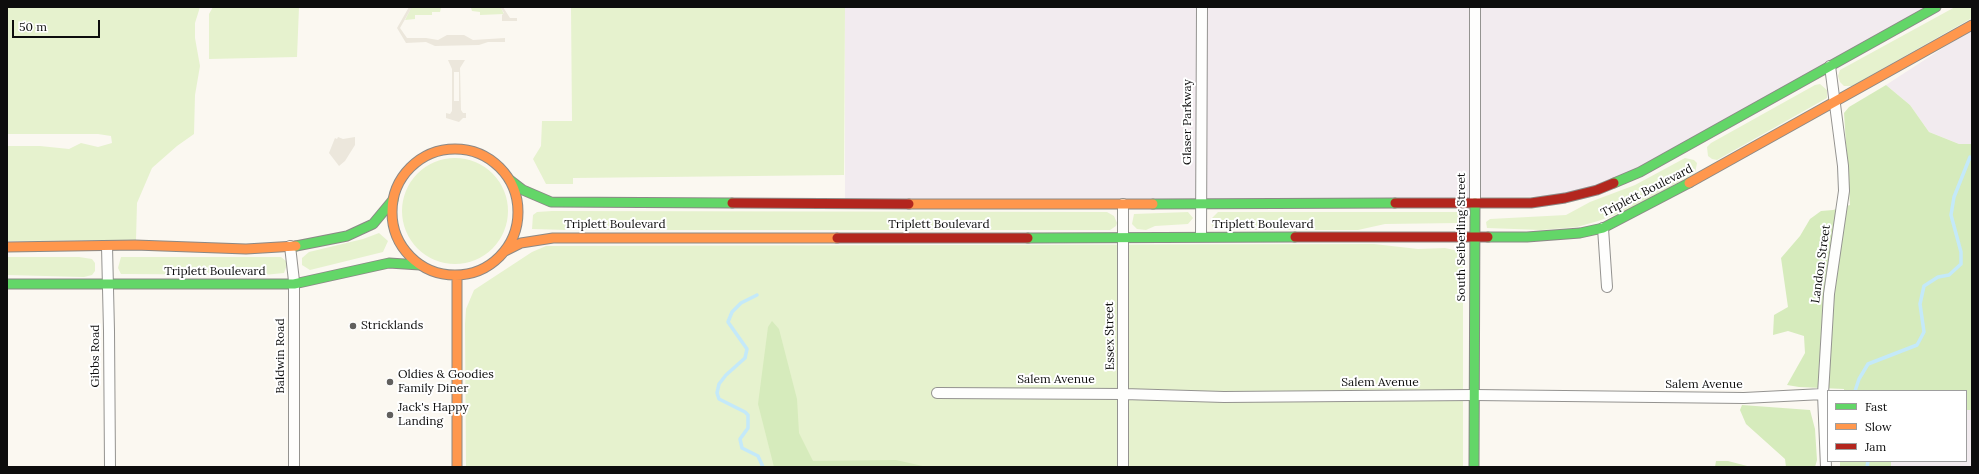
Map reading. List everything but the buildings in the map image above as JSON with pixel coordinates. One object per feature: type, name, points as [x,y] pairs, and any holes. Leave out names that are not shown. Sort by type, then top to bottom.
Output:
[{"type":"main road","name":"Triplett Boulevard","points":[[510,180],[522,190],[551,202],[1122,204],[1531,203],[1565,198],[1597,190],[1640,172],[1936,7]]},
{"type":"main road","name":"Triplett Boulevard","points":[[505,252],[521,243],[553,238],[1123,236],[1544,237],[1580,233],[1603,228],[1644,208],[1972,25]]},
{"type":"main road","points":[[446,149],[465,149],[483,155],[498,165],[510,180],[517,197],[519,216],[514,235],[505,252],[484,268],[457,275],[438,273],[420,265],[405,250],[397,236],[392,221],[393,200],[401,180],[412,165],[428,155],[446,149]]},
{"type":"main road","name":"Triplett Boulevard","points":[[7,246],[107,246],[246,249],[307,245],[347,236],[373,224],[393,200]]},
{"type":"main road","name":"South Seiberling Street","points":[[1474,467],[1475,203]]},
{"type":"main road","name":"Triplett Boulevard","points":[[7,284],[294,284],[389,263],[420,265]]},
{"type":"main road","points":[[457,275],[457,467]]},
{"type":"street","name":"Glaser Parkway","points":[[1201,236],[1202,7]]},
{"type":"street","name":"South Seiberling Street","points":[[1475,7],[1475,203]]},
{"type":"street","name":"Landon Street","points":[[1826,467],[1823,394],[1830,276],[1843,205],[1844,191],[1843,166],[1830,66]]},
{"type":"street","name":"Essex Street","points":[[1122,204],[1124,394],[1123,467]]},
{"type":"street","points":[[1603,228],[1607,287]]},
{"type":"street","name":"Gibbs Road","points":[[107,246],[110,467]]},
{"type":"street","name":"Baldwin Road","points":[[290,246],[294,284],[294,467]]},
{"type":"street","name":"Salem Avenue","points":[[937,393],[1124,394],[1224,397],[1474,395],[1744,398],[1823,394]]},
{"type":"shaded area","points":[[409,7],[412,7],[400,28],[407,38],[426,38],[438,40],[447,35],[464,35],[473,40],[505,38],[505,42],[488,42],[479,45],[435,46],[426,42],[406,43],[397,28]]},
{"type":"shaded area","points":[[500,7],[503,7],[510,18],[517,18],[517,21],[502,21],[502,15],[504,13]]},
{"type":"shaded area","points":[[845,7],[1936,7],[1658,161],[1578,196],[845,204]]},
{"type":"shaded area","points":[[1972,29],[1972,144],[1959,144],[1929,132],[1910,105],[1886,85]]},
{"type":"shaded area","points":[[448,60],[465,60],[460,68],[461,110],[463,113],[466,113],[466,118],[463,118],[459,122],[446,118],[446,113],[450,114],[452,111],[452,69]],"holes":[[[454,72],[459,72],[459,101],[454,101]]]},
{"type":"shaded area","points":[[338,137],[343,139],[355,137],[355,145],[345,161],[339,166],[329,153],[335,138],[337,139]]},
{"type":"shaded area","points":[[1967,410],[1972,410],[1972,467],[1891,467],[1891,462],[1967,462]]},
{"type":"green space","points":[[7,7],[200,7],[195,23],[195,38],[200,66],[195,95],[194,134],[177,146],[152,168],[137,203],[136,240],[7,241],[7,146],[40,146],[69,149],[81,143],[98,147],[112,143],[111,136],[98,134],[7,134]]},
{"type":"green space","points":[[213,7],[299,7],[297,57],[209,59],[209,14]]},
{"type":"green space","points":[[571,7],[845,7],[844,175],[573,178],[573,184],[546,184],[533,159],[541,146],[542,121],[572,121]]},
{"type":"green space","points":[[1955,7],[1972,7],[1972,18],[1852,86],[1844,86],[1840,82],[1838,76],[1840,70]]},
{"type":"green space","points":[[411,8],[441,8],[440,12],[432,12],[432,15],[415,15],[415,19],[405,20]]},
{"type":"green space","points":[[471,8],[501,8],[504,14],[480,15],[480,12],[472,11]]},
{"type":"green space","points":[[1820,84],[1827,90],[1827,98],[1717,160],[1708,156],[1707,147],[1711,143],[1815,85]]},
{"type":"green space","points":[[1886,85],[1910,105],[1929,132],[1959,144],[1972,144],[1972,410],[1967,410],[1967,390],[1844,390],[1787,385],[1805,353],[1804,336],[1788,331],[1773,335],[1774,315],[1788,307],[1781,258],[1800,236],[1810,219],[1821,211],[1833,210],[1850,205],[1844,113],[1849,107]]},
{"type":"green space","points":[[455,158],[475,162],[493,173],[504,191],[508,211],[504,231],[493,249],[475,260],[455,264],[435,260],[417,249],[406,231],[402,211],[406,191],[417,173],[435,162]]},
{"type":"green space","points":[[1685,158],[1694,160],[1697,163],[1695,173],[1631,209],[1598,221],[1577,227],[1541,230],[1487,228],[1486,222],[1490,219],[1566,215],[1590,202],[1635,185]]},
{"type":"green space","points":[[537,212],[1107,212],[1114,216],[1117,223],[1116,226],[1110,230],[532,229],[533,215]]},
{"type":"green space","points":[[1188,212],[1193,218],[1188,224],[1155,226],[1146,230],[1137,229],[1132,224],[1134,214]]},
{"type":"green space","points":[[1218,212],[1459,212],[1464,216],[1462,222],[1459,223],[1385,224],[1358,230],[1225,230],[1213,228],[1211,223],[1212,218]]},
{"type":"green space","points":[[379,233],[388,241],[383,252],[310,270],[302,265],[302,258],[309,252],[363,239]]},
{"type":"green space","points":[[1374,244],[1418,249],[1445,248],[1463,254],[1463,467],[466,467],[466,309],[474,290],[532,252],[546,246]]},
{"type":"green space","points":[[7,257],[79,257],[92,259],[95,263],[95,271],[92,275],[84,277],[7,275]]},
{"type":"green space","points":[[121,257],[281,257],[286,261],[287,265],[284,273],[264,275],[121,274],[118,268]]},
{"type":"green space","points":[[772,321],[779,329],[797,399],[799,433],[813,461],[896,460],[927,467],[774,467],[758,404],[768,327]]},
{"type":"green space","points":[[1742,405],[1810,410],[1815,429],[1817,460],[1815,467],[1786,467],[1785,459],[1746,424],[1740,410]]},
{"type":"green space","points":[[1716,461],[1728,461],[1751,467],[1715,467]]},
{"type":"green space","points":[[1840,462],[1891,462],[1891,467],[1840,467]]},
{"type":"waterway","points":[[1855,390],[1859,379],[1868,364],[1917,345],[1924,332],[1920,304],[1924,286],[1938,277],[1949,275],[1961,264],[1961,252],[1951,215],[1954,197],[1970,157]]},
{"type":"waterway","points":[[757,295],[741,303],[732,312],[728,322],[747,349],[745,358],[726,375],[719,384],[717,393],[719,399],[748,415],[748,428],[740,439],[742,448],[758,456],[763,467]]},
{"type":"waterway","points":[[1867,467],[1868,462]]},
{"type":"traffic: fast","points":[[1614,183],[1640,172],[1936,7]]},
{"type":"traffic: fast","points":[[510,180],[523,190],[551,202],[732,203]]},
{"type":"traffic: fast","points":[[1488,237],[1527,237],[1580,233],[1603,228],[1689,183]]},
{"type":"traffic: fast","points":[[296,246],[347,236],[373,224],[393,200]]},
{"type":"traffic: fast","points":[[1153,204],[1395,203]]},
{"type":"traffic: fast","points":[[1474,467],[1475,203]]},
{"type":"traffic: fast","points":[[1028,238],[1295,237]]},
{"type":"traffic: fast","points":[[7,284],[294,284],[389,263],[420,265]]},
{"type":"traffic: slow","points":[[1689,183],[1972,25]]},
{"type":"traffic: slow","points":[[461,149],[473,151],[485,156],[500,167],[511,182],[516,194],[518,212],[516,230],[511,242],[500,257],[485,268],[473,273],[449,275],[437,273],[425,268],[410,257],[399,242],[394,230],[392,206],[394,194],[399,182],[410,167],[425,156],[437,151],[461,149]]},
{"type":"traffic: slow","points":[[909,204],[1153,204]]},
{"type":"traffic: slow","points":[[505,251],[521,243],[553,238],[837,238]]},
{"type":"traffic: slow","points":[[7,247],[135,245],[246,249],[296,246]]},
{"type":"traffic: slow","points":[[457,275],[457,467]]},
{"type":"traffic: jam","points":[[1395,203],[1531,203],[1565,198],[1597,190],[1614,183]]},
{"type":"traffic: jam","points":[[732,203],[909,204]]},
{"type":"traffic: jam","points":[[1295,237],[1488,237]]},
{"type":"traffic: jam","points":[[837,238],[1028,238]]},
{"type":"place","name":"Stricklands","points":[[353,326]]},
{"type":"place","name":"Oldies & Goodies Family Diner","points":[[390,382]]},
{"type":"place","name":"Jack's Happy Landing","points":[[390,415]]}]
